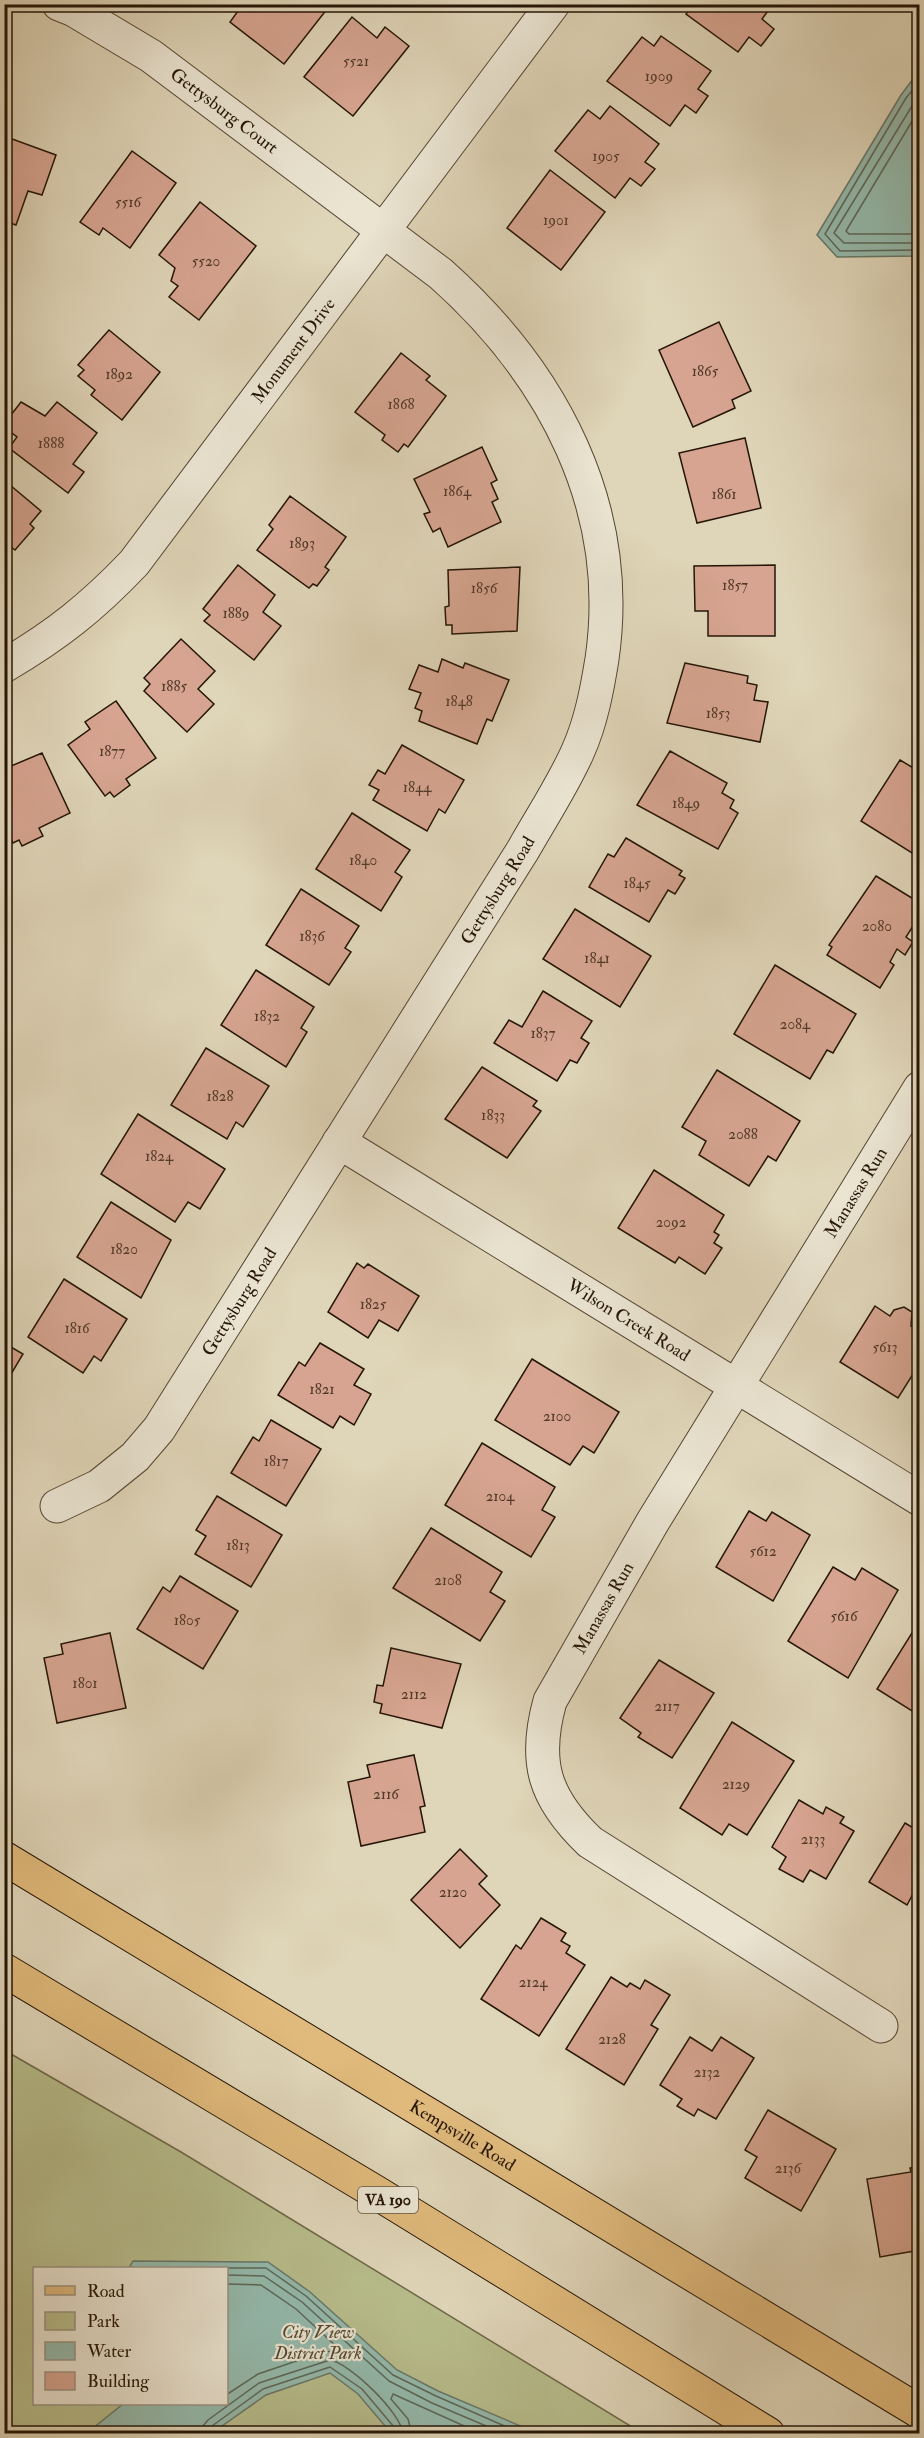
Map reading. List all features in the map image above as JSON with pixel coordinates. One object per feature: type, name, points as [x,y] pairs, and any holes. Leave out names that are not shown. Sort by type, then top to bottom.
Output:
[{"type":"main road","name":"Kempsville Road","points":[[4,1858],[920,2412]]},
{"type":"main road","name":"VA 190","points":[[4,1970],[376,2193],[768,2433]]},
{"type":"street","name":"Gettysburg Court","points":[[59,4],[74,10],[151,56],[382,230]]},
{"type":"street","name":"Monument Drive","points":[[4,666],[48,640],[98,600],[134,563],[553,4]]},
{"type":"street","name":"Gettysburg Road","points":[[57,1506],[99,1486],[135,1457],[159,1429],[523,850],[578,751],[597,693],[606,631],[606,570],[599,521],[580,461],[548,399],[509,343],[461,292],[382,230]]},
{"type":"street","name":"Manassas Run","points":[[881,2026],[590,1842],[570,1823],[551,1795],[542,1762],[542,1728],[550,1701],[652,1523],[920,1088]]},
{"type":"street","name":"Wilson Creek Road","points":[[339,1142],[920,1499]]},
{"type":"green space","name":"City View District Park","points":[[4,2050],[181,2152],[642,2433],[5,2433]]},
{"type":"water","points":[[919,71],[919,256],[837,257],[817,235],[901,95]]},
{"type":"water","points":[[133,2261],[268,2262],[310,2292],[397,2370],[438,2391],[537,2433],[391,2433],[358,2394],[330,2373],[266,2395],[212,2433],[87,2433],[122,2405],[228,2405],[228,2267],[130,2267]]},
{"type":"building","points":[[243,4],[331,4],[284,64],[230,22]]},
{"type":"building","points":[[694,4],[773,4],[762,19],[774,29],[761,46],[749,37],[738,52],[686,14]]},
{"type":"building","points":[[352,17],[377,38],[385,27],[409,46],[353,116],[304,77]]},
{"type":"building","points":[[661,36],[711,71],[698,89],[708,96],[696,113],[685,105],[670,126],[607,81],[642,37],[654,46]]},
{"type":"building","points":[[610,106],[659,144],[645,162],[655,169],[641,186],[630,178],[615,198],[555,151],[588,110],[600,119]]},
{"type":"building","points":[[4,136],[56,155],[42,195],[28,191],[16,225],[4,221]]},
{"type":"building","points":[[132,151],[176,183],[130,248],[103,228],[99,235],[80,222]]},
{"type":"building","points":[[550,170],[605,212],[561,270],[507,228]]},
{"type":"building","points":[[200,202],[256,246],[199,320],[169,297],[178,286],[171,281],[175,268],[159,255]]},
{"type":"building","points":[[719,322],[751,391],[732,400],[735,408],[693,427],[659,350]]},
{"type":"building","points":[[109,330],[160,372],[122,420],[91,395],[95,390],[78,376],[84,370],[78,365]]},
{"type":"building","points":[[401,353],[430,376],[426,380],[446,396],[408,447],[404,444],[398,452],[382,440],[385,435],[355,412]]},
{"type":"building","points":[[21,402],[45,416],[57,402],[97,433],[73,464],[84,472],[68,493],[9,448],[17,437],[4,427],[4,424]]},
{"type":"building","points":[[745,438],[761,508],[697,523],[679,453]]},
{"type":"building","points":[[482,447],[497,480],[491,483],[498,499],[492,502],[501,522],[448,547],[440,528],[433,532],[424,514],[430,512],[414,479]]},
{"type":"building","points":[[4,480],[41,511],[30,524],[34,528],[15,550],[7,544],[4,547]]},
{"type":"building","points":[[290,496],[346,537],[325,567],[329,570],[317,586],[313,584],[309,588],[257,550],[273,529],[269,525]]},
{"type":"building","points":[[238,565],[275,595],[263,612],[281,626],[254,660],[204,621],[210,615],[203,609]]},
{"type":"building","points":[[775,565],[775,636],[708,636],[708,611],[695,611],[694,566]]},
{"type":"building","points":[[520,567],[517,631],[452,634],[452,625],[446,625],[445,607],[449,606],[448,570]]},
{"type":"building","points":[[181,639],[215,671],[198,689],[214,704],[187,732],[144,691],[150,684],[144,678]]},
{"type":"building","points":[[442,659],[463,668],[465,663],[509,680],[492,721],[487,719],[477,744],[419,721],[422,711],[415,708],[421,693],[409,689],[419,665],[438,672]]},
{"type":"building","points":[[685,663],[748,676],[747,683],[757,685],[754,700],[768,702],[760,742],[667,723]]},
{"type":"building","points":[[116,701],[156,758],[126,779],[130,785],[114,797],[110,792],[105,796],[68,745],[90,729],[85,722]]},
{"type":"building","points":[[402,745],[464,780],[445,813],[439,809],[427,831],[373,800],[379,790],[369,785],[378,770],[385,774]]},
{"type":"building","points":[[670,751],[727,783],[722,793],[734,800],[730,808],[738,813],[718,849],[637,805]]},
{"type":"building","points":[[42,753],[70,813],[39,828],[43,836],[22,846],[19,840],[13,843],[4,825],[4,769]]},
{"type":"building","points":[[900,760],[920,772],[920,858],[861,821]]},
{"type":"building","points":[[352,813],[410,850],[395,872],[402,877],[381,911],[316,869]]},
{"type":"building","points":[[626,838],[682,871],[679,875],[685,878],[675,894],[668,890],[649,922],[589,887],[608,854],[614,857]]},
{"type":"building","points":[[876,876],[920,903],[920,915],[906,937],[913,942],[905,955],[897,949],[890,962],[894,965],[880,988],[827,955],[832,947],[829,945]]},
{"type":"building","points":[[301,889],[359,926],[345,948],[351,952],[329,985],[266,945]]},
{"type":"building","points":[[575,909],[651,956],[620,1007],[543,959]]},
{"type":"building","points":[[775,965],[856,1014],[833,1053],[827,1050],[810,1079],[734,1034]]},
{"type":"building","points":[[256,970],[314,1007],[301,1028],[307,1032],[286,1067],[221,1025]]},
{"type":"building","points":[[543,991],[592,1021],[581,1038],[589,1043],[577,1063],[570,1060],[557,1081],[494,1043],[509,1020],[522,1027]]},
{"type":"building","points":[[206,1048],[269,1086],[243,1127],[236,1122],[227,1139],[171,1105]]},
{"type":"building","points":[[482,1067],[537,1101],[533,1106],[541,1111],[507,1158],[445,1119]]},
{"type":"building","points":[[717,1070],[800,1121],[776,1161],[768,1156],[749,1186],[699,1155],[706,1141],[682,1127]]},
{"type":"building","points":[[138,1114],[225,1169],[200,1209],[188,1202],[175,1222],[101,1174]]},
{"type":"building","points":[[654,1170],[724,1215],[714,1232],[719,1235],[714,1243],[722,1248],[705,1274],[679,1257],[675,1263],[618,1228]]},
{"type":"building","points":[[111,1202],[171,1240],[141,1298],[77,1257]]},
{"type":"building","points":[[357,1263],[364,1268],[368,1264],[419,1296],[398,1331],[379,1320],[368,1338],[328,1312]]},
{"type":"building","points":[[64,1279],[127,1319],[101,1361],[94,1356],[83,1373],[28,1337]]},
{"type":"building","points":[[875,1306],[890,1316],[894,1310],[904,1307],[912,1312],[911,1326],[920,1332],[920,1363],[898,1398],[840,1362]]},
{"type":"building","points":[[4,1343],[23,1354],[4,1386]]},
{"type":"building","points":[[320,1343],[364,1369],[354,1385],[371,1394],[354,1425],[340,1416],[333,1428],[278,1395],[299,1362],[305,1366]]},
{"type":"building","points":[[532,1359],[619,1412],[594,1453],[583,1446],[570,1465],[495,1420]]},
{"type":"building","points":[[271,1420],[321,1449],[286,1506],[231,1473],[253,1437],[259,1441]]},
{"type":"building","points":[[482,1443],[555,1487],[542,1510],[555,1517],[531,1557],[445,1505]]},
{"type":"building","points":[[217,1496],[282,1535],[251,1587],[195,1554],[206,1536],[196,1530]]},
{"type":"building","points":[[749,1511],[766,1521],[772,1512],[810,1535],[773,1601],[716,1567]]},
{"type":"building","points":[[431,1528],[502,1572],[490,1592],[505,1601],[480,1641],[393,1588]]},
{"type":"building","points":[[833,1567],[855,1580],[862,1568],[898,1590],[848,1678],[788,1641]]},
{"type":"building","points":[[180,1576],[238,1611],[203,1669],[137,1629],[163,1587],[170,1592]]},
{"type":"building","points":[[920,1620],[920,1716],[877,1689]]},
{"type":"building","points":[[110,1633],[126,1708],[57,1723],[44,1658],[63,1654],[61,1644]]},
{"type":"building","points":[[391,1648],[461,1664],[442,1728],[380,1713],[382,1704],[374,1702],[377,1685],[383,1686]]},
{"type":"building","points":[[659,1660],[714,1693],[672,1758],[638,1737],[641,1733],[620,1718]]},
{"type":"building","points":[[732,1722],[794,1761],[747,1835],[729,1824],[722,1835],[680,1808]]},
{"type":"building","points":[[414,1755],[425,1806],[420,1807],[425,1832],[361,1846],[348,1782],[370,1777],[367,1765]]},
{"type":"building","points":[[799,1800],[823,1814],[826,1807],[844,1817],[840,1823],[854,1831],[826,1879],[810,1870],[803,1882],[779,1869],[786,1857],[772,1847]]},
{"type":"building","points":[[905,1823],[920,1832],[920,1897],[913,1894],[907,1905],[869,1882]]},
{"type":"building","points":[[460,1849],[487,1876],[479,1884],[500,1905],[460,1948],[411,1900]]},
{"type":"building","points":[[541,1918],[566,1933],[561,1941],[570,1946],[566,1953],[585,1965],[539,2036],[481,1999],[516,1945],[521,1949]]},
{"type":"building","points":[[611,1977],[627,1987],[630,1983],[640,1989],[645,1980],[670,1995],[651,2025],[658,2029],[624,2085],[566,2049]]},
{"type":"building","points":[[690,2037],[712,2051],[721,2037],[754,2058],[716,2119],[698,2109],[694,2116],[677,2106],[682,2099],[660,2085]]},
{"type":"building","points":[[768,2110],[836,2149],[801,2211],[745,2178],[757,2157],[745,2150]]},
{"type":"building","points":[[920,2166],[920,2250],[880,2257],[867,2179],[911,2172],[910,2168]]}]
